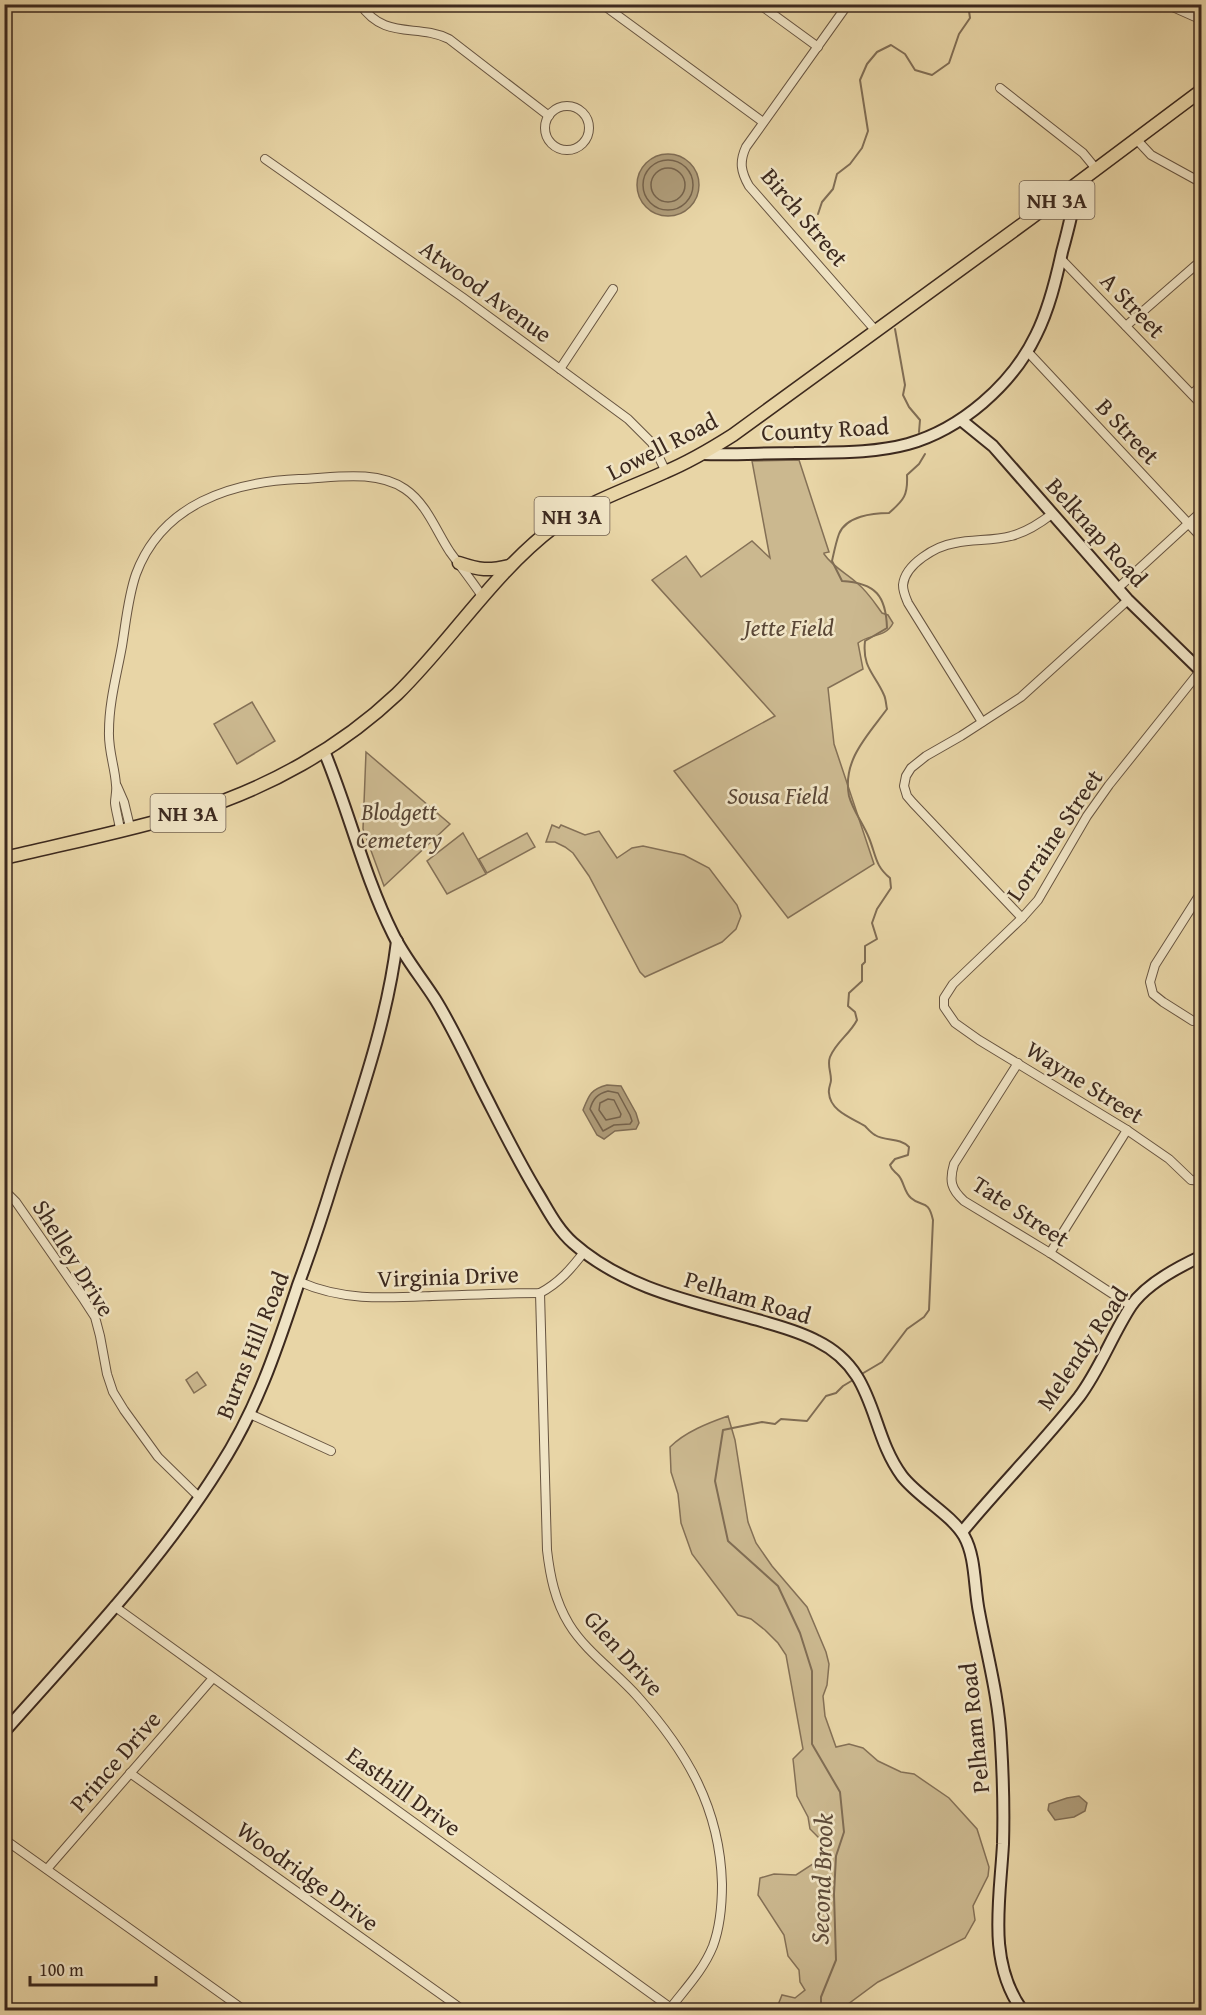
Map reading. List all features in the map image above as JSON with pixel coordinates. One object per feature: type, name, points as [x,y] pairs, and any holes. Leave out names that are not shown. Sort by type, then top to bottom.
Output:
[{"type":"main road","name":"Lowell Road","points":[[4,858],[193,812],[276,778],[324,751],[371,717],[398,693],[509,566],[557,525],[580,510],[703,454],[742,428],[1097,170],[1202,90]]},
{"type":"main road","points":[[459,563],[479,570],[509,566]]},
{"type":"street","points":[[4,5],[15,4]]},
{"type":"street","points":[[360,4],[376,21],[388,28],[430,33],[454,42],[549,116]]},
{"type":"street","points":[[602,4],[763,122]]},
{"type":"street","points":[[759,4],[818,47]]},
{"type":"street","name":"Birch Street","points":[[848,4],[746,147],[741,167],[749,186],[876,331]]},
{"type":"street","points":[[1166,4],[1202,20]]},
{"type":"street","points":[[1000,88],[1083,153],[1097,170]]},
{"type":"street","points":[[565,106],[574,107],[582,112],[589,124],[589,134],[585,142],[569,151],[552,145],[545,128],[549,116],[556,109],[565,106]]},
{"type":"street","points":[[1137,140],[1151,155],[1202,183]]},
{"type":"street","name":"Atwood Avenue","points":[[265,159],[462,297],[628,419],[644,433],[657,451],[666,472]]},
{"type":"street","name":"County Road","points":[[703,454],[873,450],[926,438],[961,420],[995,391],[1027,351],[1045,315],[1071,218],[1076,185]]},
{"type":"street","name":"A Street","points":[[1061,259],[1202,405]]},
{"type":"street","points":[[1126,326],[1196,265]]},
{"type":"street","points":[[560,369],[613,289]]},
{"type":"street","name":"B Street","points":[[1027,351],[1202,538]]},
{"type":"street","points":[[1192,394],[1202,386]]},
{"type":"street","name":"Belknap Road","points":[[961,420],[993,446],[1128,600],[1201,672]]},
{"type":"street","points":[[125,829],[116,805],[109,720],[131,595],[139,567],[154,542],[173,521],[188,509],[214,495],[252,484],[284,480],[377,478],[396,484],[412,495],[425,509],[482,596]]},
{"type":"street","points":[[1118,588],[1202,511]]},
{"type":"street","points":[[982,722],[908,603],[903,585],[906,576],[919,562],[943,546],[968,540],[1019,534],[1052,514]]},
{"type":"street","points":[[1022,918],[907,796],[904,786],[906,776],[918,761],[1021,697],[1128,600]]},
{"type":"street","name":"Lorraine Street","points":[[948,1015],[944,1007],[944,998],[948,990],[1038,900],[1087,816],[1109,785],[1201,672]]},
{"type":"street","name":"Pelham Road","points":[[324,751],[381,908],[397,941],[438,1005],[520,1163],[555,1222],[568,1239],[606,1269],[632,1282],[792,1330],[819,1341],[843,1358],[873,1407],[890,1454],[902,1475],[962,1532],[970,1554],[1001,1736],[1003,1794],[998,1913],[999,1952],[1010,1990],[1022,2010]]},
{"type":"street","points":[[1193,1021],[1153,994],[1150,982],[1155,965],[1202,891]]},
{"type":"street","name":"Burns Hill Road","points":[[4,1732],[162,1548],[218,1470],[250,1413],[273,1361],[309,1258],[376,1045],[391,987],[397,941]]},
{"type":"street","name":"Wayne Street","points":[[948,1015],[971,1035],[1127,1130],[1169,1159],[1191,1180],[1202,1181]]},
{"type":"street","name":"Tate Street","points":[[1018,1063],[954,1164],[950,1183],[964,1201],[1131,1306]]},
{"type":"street","points":[[1050,1253],[1127,1130]]},
{"type":"street","name":"Shelley Drive","points":[[5,1190],[16,1202],[94,1317],[107,1374],[113,1392],[124,1410],[159,1457],[200,1497]]},
{"type":"street","name":"Virginia Drive","points":[[300,1282],[318,1290],[375,1299],[540,1293],[553,1287],[584,1252]]},
{"type":"street","name":"Melendy Road","points":[[962,1532],[1081,1395],[1131,1306],[1156,1282],[1202,1256]]},
{"type":"street","name":"Glen Drive","points":[[540,1293],[547,1550],[553,1589],[569,1624],[580,1640],[636,1695],[662,1725],[683,1758],[710,1810],[719,1849],[721,1908],[713,1946],[704,1964],[670,2009]]},
{"type":"street","points":[[250,1413],[332,1451]]},
{"type":"street","name":"Easthill Drive","points":[[114,1606],[670,2009]]},
{"type":"street","name":"Prince Drive","points":[[46,1869],[213,1678]]},
{"type":"street","name":"Woodridge Drive","points":[[130,1773],[463,2010]]},
{"type":"street","points":[[4,1839],[244,2010]]},
{"type":"street","points":[[4,2003],[15,2010]]},
{"type":"green space","points":[[799,460],[829,552],[824,554],[871,597],[882,613],[888,615],[893,623],[882,634],[858,643],[863,669],[828,688],[834,744],[874,864],[788,918],[674,771],[775,716],[652,580],[686,556],[701,577],[752,541],[770,558],[752,461]]},
{"type":"green space","points":[[252,702],[275,741],[237,764],[214,724]]},
{"type":"green space","name":"Blodgett Cemetery","points":[[366,752],[450,824],[384,886],[363,829]]},
{"type":"green space","points":[[552,825],[559,828],[561,825],[585,835],[599,831],[617,858],[632,848],[643,846],[684,855],[709,868],[737,905],[741,916],[736,929],[722,942],[645,977],[640,972],[589,876],[573,853],[555,842],[546,842]]},
{"type":"green space","points":[[463,833],[486,874],[447,894],[427,861]]},
{"type":"green space","points":[[527,833],[535,847],[487,873],[479,859]]},
{"type":"green space","points":[[197,1372],[206,1385],[194,1393],[186,1380]]},
{"type":"green space","points":[[728,1416],[735,1440],[748,1522],[756,1543],[772,1566],[807,1607],[826,1652],[829,1664],[827,1685],[823,1696],[825,1716],[836,1747],[849,1744],[863,1748],[878,1761],[901,1772],[914,1774],[949,1798],[977,1829],[989,1867],[988,1876],[973,1906],[975,1920],[965,1938],[878,1982],[840,2010],[776,2010],[782,1995],[795,1998],[805,1990],[800,1982],[799,1970],[788,1956],[784,1935],[758,1895],[760,1878],[774,1874],[796,1875],[816,1862],[821,1851],[821,1840],[810,1829],[808,1817],[797,1796],[793,1759],[803,1749],[786,1655],[765,1630],[751,1619],[738,1615],[692,1554],[681,1523],[678,1494],[671,1472],[670,1447],[690,1432]]},
{"type":"water","points":[[668,154],[685,159],[690,163],[694,168],[699,185],[694,202],[690,207],[685,211],[668,216],[651,211],[646,207],[642,202],[637,185],[642,168],[646,163],[651,159]]},
{"type":"water","points":[[607,1085],[621,1086],[639,1123],[636,1129],[615,1131],[604,1139],[597,1135],[583,1110],[591,1093]]},
{"type":"water","points":[[1079,1796],[1087,1803],[1085,1811],[1074,1817],[1055,1820],[1048,1810],[1049,1804]]},
{"type":"waterway","name":"Second Brook","points":[[818,214],[822,202],[833,189],[837,174],[850,164],[862,148],[868,131],[860,80],[867,64],[877,52],[891,45],[905,54],[915,70],[932,75],[949,63],[959,34],[970,18],[968,4]]},
{"type":"waterway","name":"Second Brook","points":[[895,329],[905,385],[903,395],[920,420],[919,432]]},
{"type":"waterway","name":"Second Brook","points":[[860,1375],[882,1362],[907,1329],[924,1317],[929,1310],[933,1220],[927,1206],[909,1196],[901,1178],[890,1165],[895,1159],[908,1155],[909,1147],[901,1142],[875,1135],[865,1126],[842,1113],[833,1105],[829,1093],[830,1057],[857,1020],[855,1012],[848,1006],[849,993],[862,981],[865,946],[877,939],[872,923],[877,909],[891,888],[890,878],[879,865],[867,833],[851,801],[848,783],[849,771],[858,749],[887,709],[884,695],[865,658],[865,641],[887,628],[886,617],[877,593],[863,585],[842,581],[832,561],[838,537],[848,523],[861,517],[889,513],[902,501],[907,488],[907,475],[919,464],[925,454]]},
{"type":"waterway","name":"Second Brook","points":[[821,2010],[821,1997],[836,1960],[834,1894],[836,1856],[844,1832],[840,1792],[812,1744],[812,1671],[800,1633],[778,1586],[728,1541],[715,1481],[723,1430],[762,1422],[775,1424],[781,1419],[807,1421],[826,1396],[836,1393],[853,1380]]},
{"type":"park label","name":"Jette Field","points":[[789,627]]},
{"type":"park label","name":"Sousa Field","points":[[778,795]]}]
